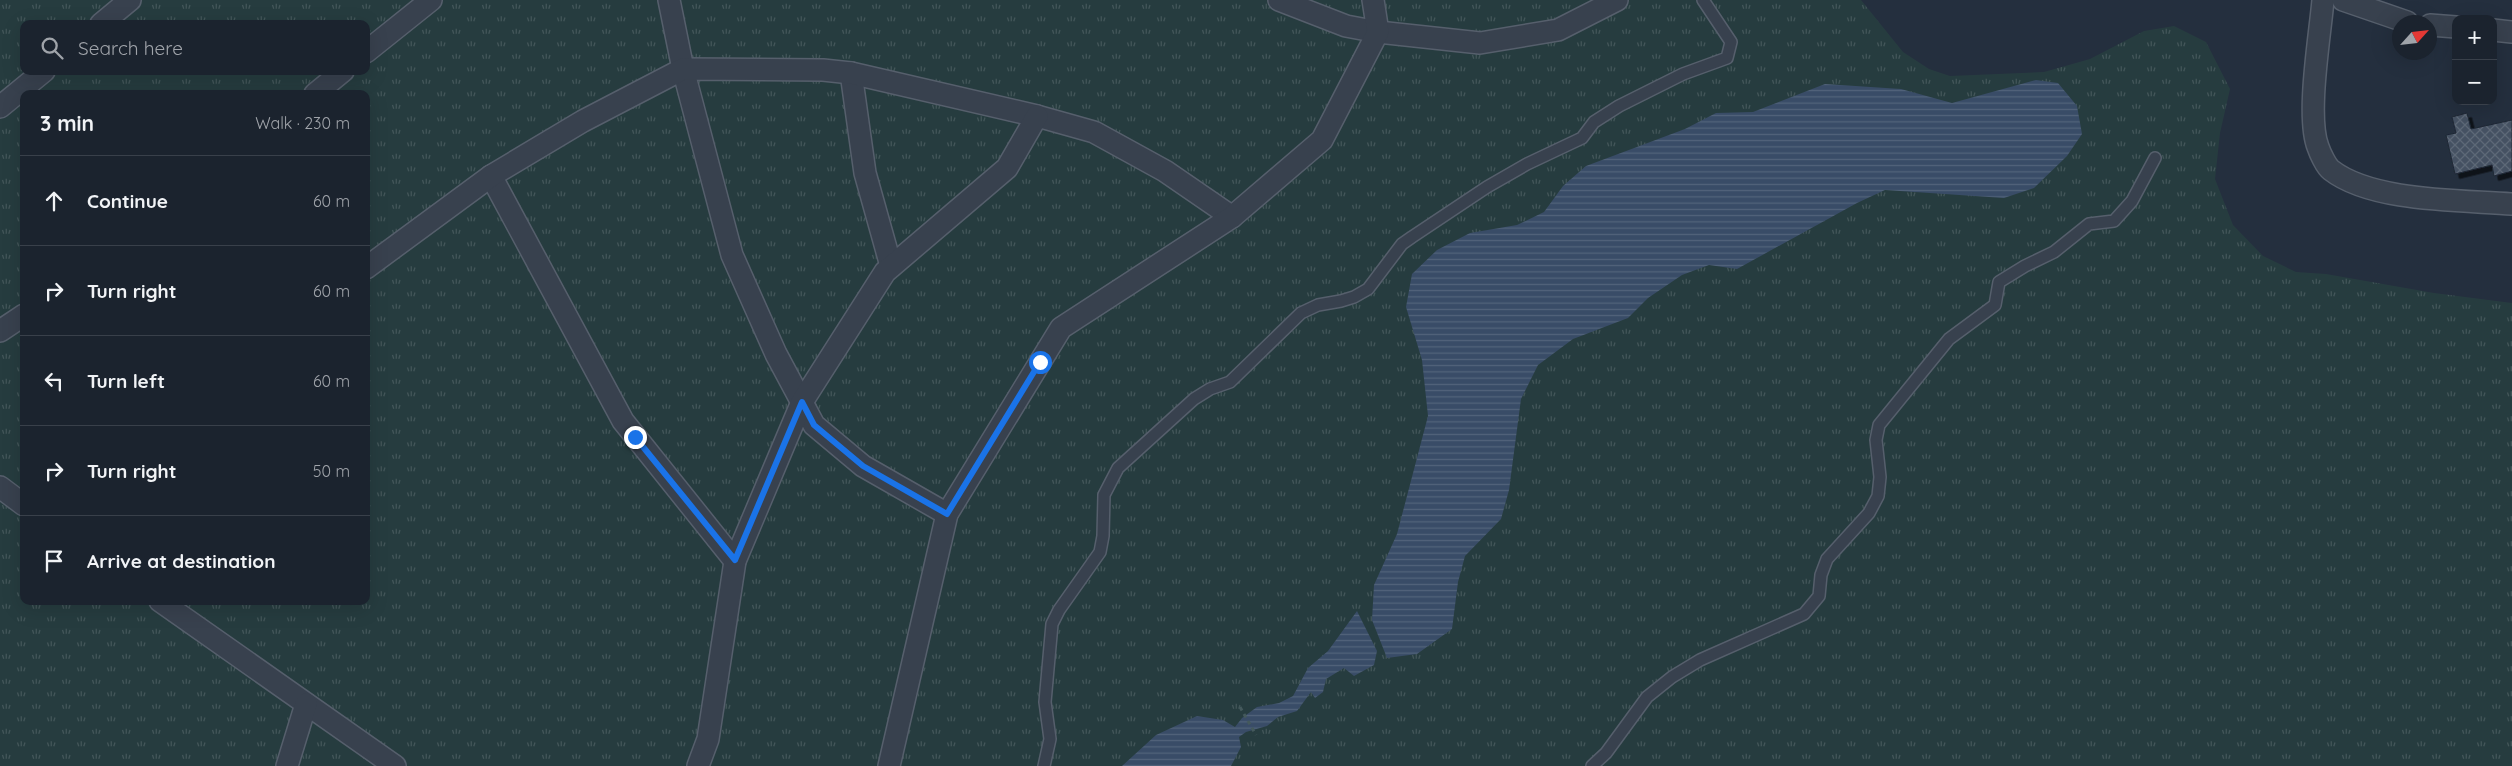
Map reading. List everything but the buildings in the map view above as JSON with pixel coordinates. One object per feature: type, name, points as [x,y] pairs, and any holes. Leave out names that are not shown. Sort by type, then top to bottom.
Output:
[{"type":"street","points":[[106,20],[130,0]]},
{"type":"street","points":[[370,49],[431,0]]},
{"type":"street","points":[[669,0],[683,69],[732,255],[776,354],[814,425],[863,466],[947,514]]},
{"type":"street","points":[[1279,0],[1346,26],[1378,32],[1480,43],[1558,30],[1617,0]]},
{"type":"street","points":[[889,766],[947,514],[1061,328],[1232,217],[1322,140],[1378,32],[1373,0]]},
{"type":"street","points":[[2323,0],[2313,106],[2317,146],[2330,169],[2359,184],[2387,193],[2512,204]]},
{"type":"street","points":[[2343,0],[2392,17]]},
{"type":"street","points":[[2437,26],[2452,27]]},
{"type":"street","points":[[2497,30],[2512,32]]},
{"type":"street","points":[[370,265],[491,176],[583,121],[683,69],[823,70],[851,73],[1037,116],[1094,132],[1165,171],[1232,217]]},
{"type":"street","points":[[851,73],[865,173],[891,266]]},
{"type":"street","points":[[21,90],[39,75]]},
{"type":"street","points":[[321,90],[338,75]]},
{"type":"street","points":[[0,107],[20,91]]},
{"type":"street","points":[[698,766],[708,739],[735,560],[802,402],[885,272],[1007,168],[1037,116]]},
{"type":"street","points":[[491,176],[623,421],[735,560]]},
{"type":"street","points":[[0,331],[20,318]]},
{"type":"street","points":[[0,487],[20,502]]},
{"type":"street","points":[[166,605],[395,766]]},
{"type":"street","points":[[286,766],[306,704]]},
{"type":"lane","points":[[1044,766],[1050,739],[1045,702],[1052,624],[1059,610],[1100,552],[1103,536],[1104,495],[1118,468],[1194,399],[1210,389],[1230,382],[1301,313],[1318,305],[1347,299],[1368,289],[1402,244],[1412,237],[1527,164],[1582,138],[1594,122],[1620,106],[1683,74],[1727,58],[1731,42],[1704,0]]},
{"type":"lane","points":[[1592,766],[1606,753],[1647,697],[1672,677],[1700,660],[1804,614],[1818,596],[1821,575],[1827,559],[1869,514],[1878,496],[1880,477],[1876,440],[1879,425],[1948,339],[1995,305],[2000,282],[2025,266],[2054,252],[2089,224],[2114,221],[2132,201],[2155,158]]},
{"type":"path","points":[[1240,707],[1256,735]]},
{"type":"green space","points":[[0,0],[1861,0],[1903,52],[1929,69],[1950,76],[2044,72],[2090,59],[2144,31],[2174,26],[2206,42],[2230,89],[2220,133],[2215,179],[2233,225],[2263,256],[2296,272],[2326,274],[2434,293],[2512,303],[2512,766],[0,766]]},
{"type":"water","points":[[2036,80],[2058,83],[2077,106],[2082,134],[2067,156],[2034,188],[2004,198],[1885,190],[1857,203],[1737,269],[1709,265],[1682,275],[1648,298],[1628,318],[1573,339],[1538,365],[1521,399],[1509,490],[1501,519],[1465,556],[1458,582],[1452,629],[1417,654],[1387,658],[1372,620],[1374,585],[1397,534],[1428,416],[1422,360],[1406,307],[1412,274],[1437,250],[1470,233],[1517,225],[1544,212],[1563,186],[1586,166],[1685,129],[1716,113],[1753,112],[1825,84],[1901,89],[1952,103]]},
{"type":"water","points":[[1357,611],[1377,651],[1374,665],[1354,676],[1344,668],[1326,679],[1323,692],[1315,698],[1311,692],[1297,711],[1278,717],[1267,726],[1246,732],[1239,737],[1241,747],[1231,766],[1122,766],[1156,735],[1197,716],[1223,720],[1235,727],[1242,718],[1257,707],[1279,703],[1293,696],[1308,668],[1328,651]]},
{"type":"route","points":[[635,437],[735,560],[802,402],[814,425],[863,466],[947,514],[1040,362]]}]
